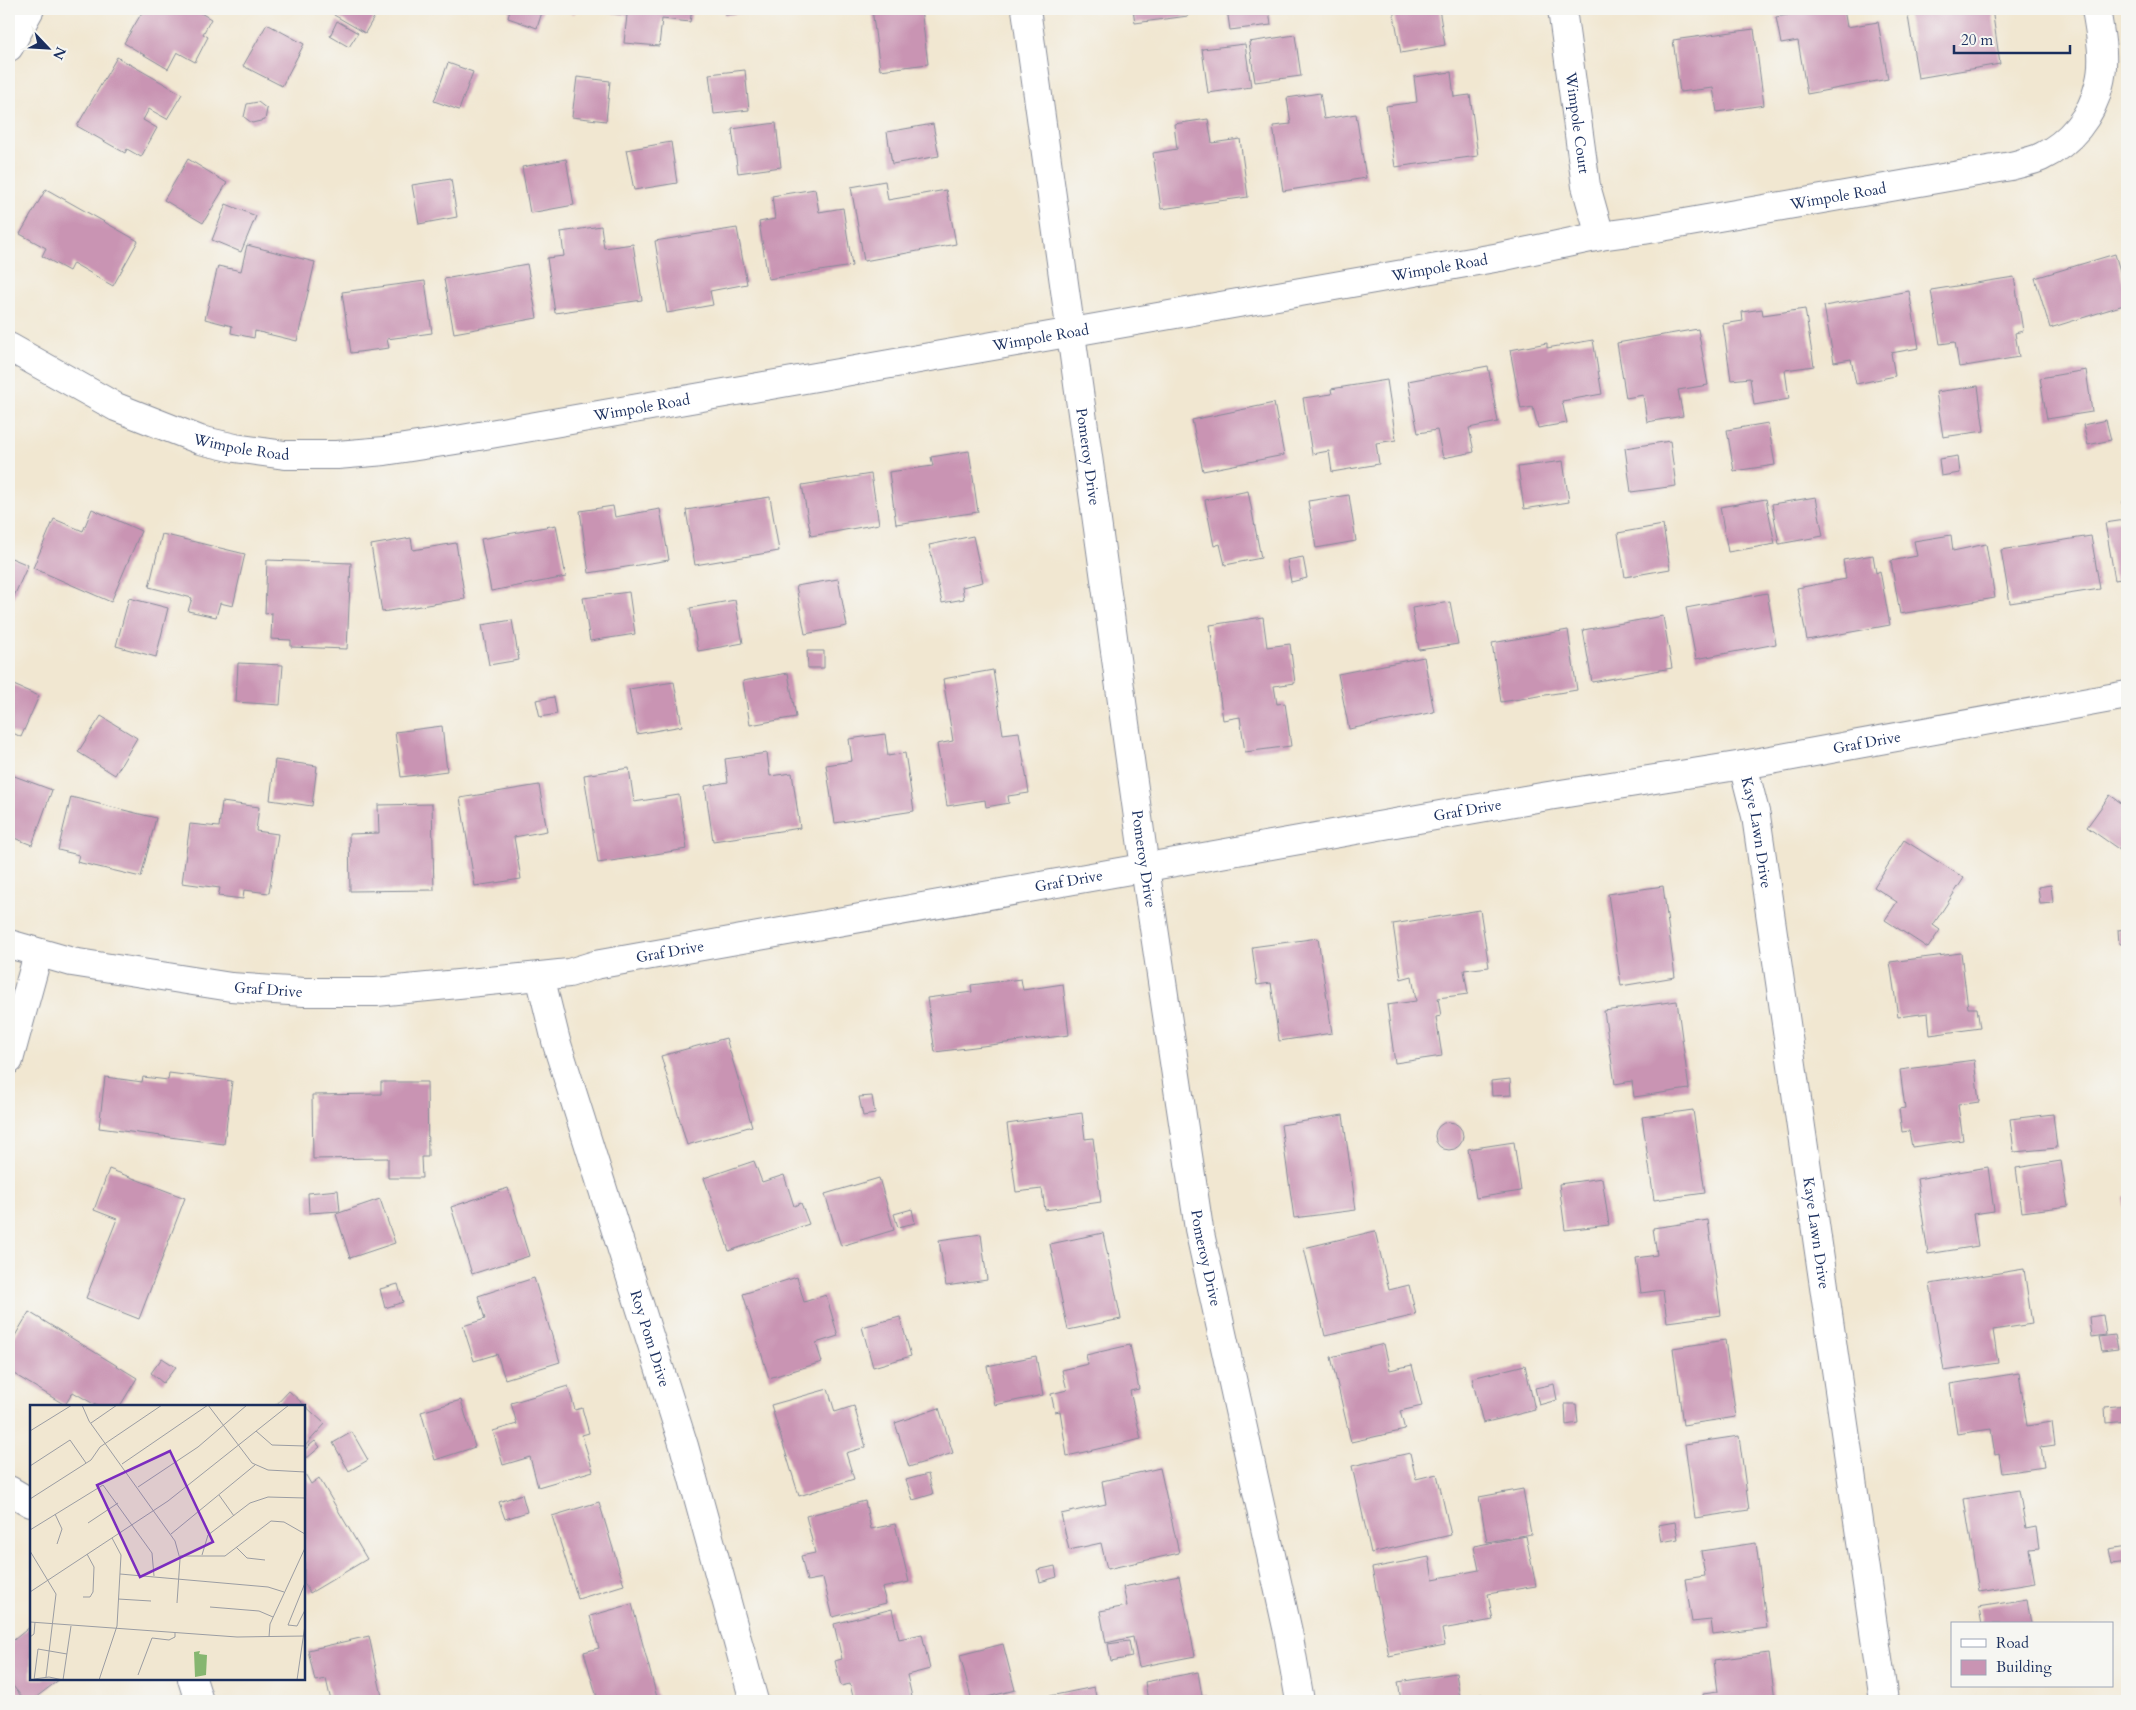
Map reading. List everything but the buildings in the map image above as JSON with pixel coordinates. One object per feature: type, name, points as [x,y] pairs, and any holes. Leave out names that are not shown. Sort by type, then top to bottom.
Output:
[{"type":"street","points":[[9,46],[30,9]]},
{"type":"street","name":"Pomeroy Drive","points":[[1026,9],[1145,868],[1199,1229],[1288,1632],[1300,1701]]},
{"type":"street","name":"Wimpole Court","points":[[1562,9],[1586,186],[1600,236]]},
{"type":"street","name":"Wimpole Road","points":[[9,347],[116,407],[200,440],[235,448],[285,455],[337,455],[462,439],[1500,257],[1600,236],[2011,166],[2040,157],[2061,144],[2079,127],[2086,116],[2100,84],[2102,47],[2096,9]]},
{"type":"street","name":"Graf Drive","points":[[9,944],[38,954],[72,962],[231,987],[304,992],[376,992],[569,973],[595,965],[2127,695]]},
{"type":"street","name":"Kaye Lawn Drive","points":[[1744,764],[1756,816],[1884,1701]]},
{"type":"street","points":[[9,1060],[38,954]]},
{"type":"street","name":"Roy Pom Drive","points":[[540,976],[556,1041],[684,1446],[754,1701]]},
{"type":"street","points":[[9,1490],[30,1502]]},
{"type":"street","points":[[192,1680],[199,1701]]}]
